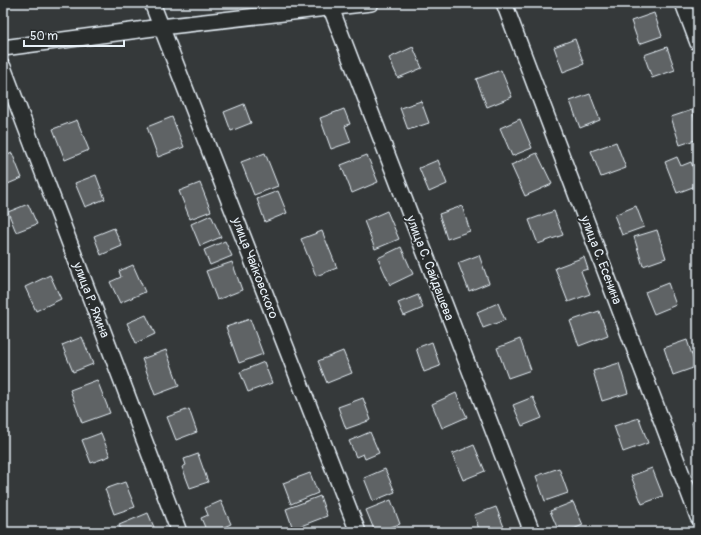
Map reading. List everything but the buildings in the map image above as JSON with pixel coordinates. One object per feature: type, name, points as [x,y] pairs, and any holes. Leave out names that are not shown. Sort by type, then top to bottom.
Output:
[{"type":"street","name":"улица Чайковского","points":[[152,3],[358,532]]},
{"type":"street","points":[[3,48],[330,6],[371,3]]},
{"type":"street","name":"улица С. Есенина","points":[[504,3],[698,517]]},
{"type":"street","points":[[683,3],[698,43]]},
{"type":"street","name":"улица С. Сайдашева","points":[[330,6],[532,532]]},
{"type":"street","name":"улица Р. Яхина","points":[[3,67],[180,532]]}]
